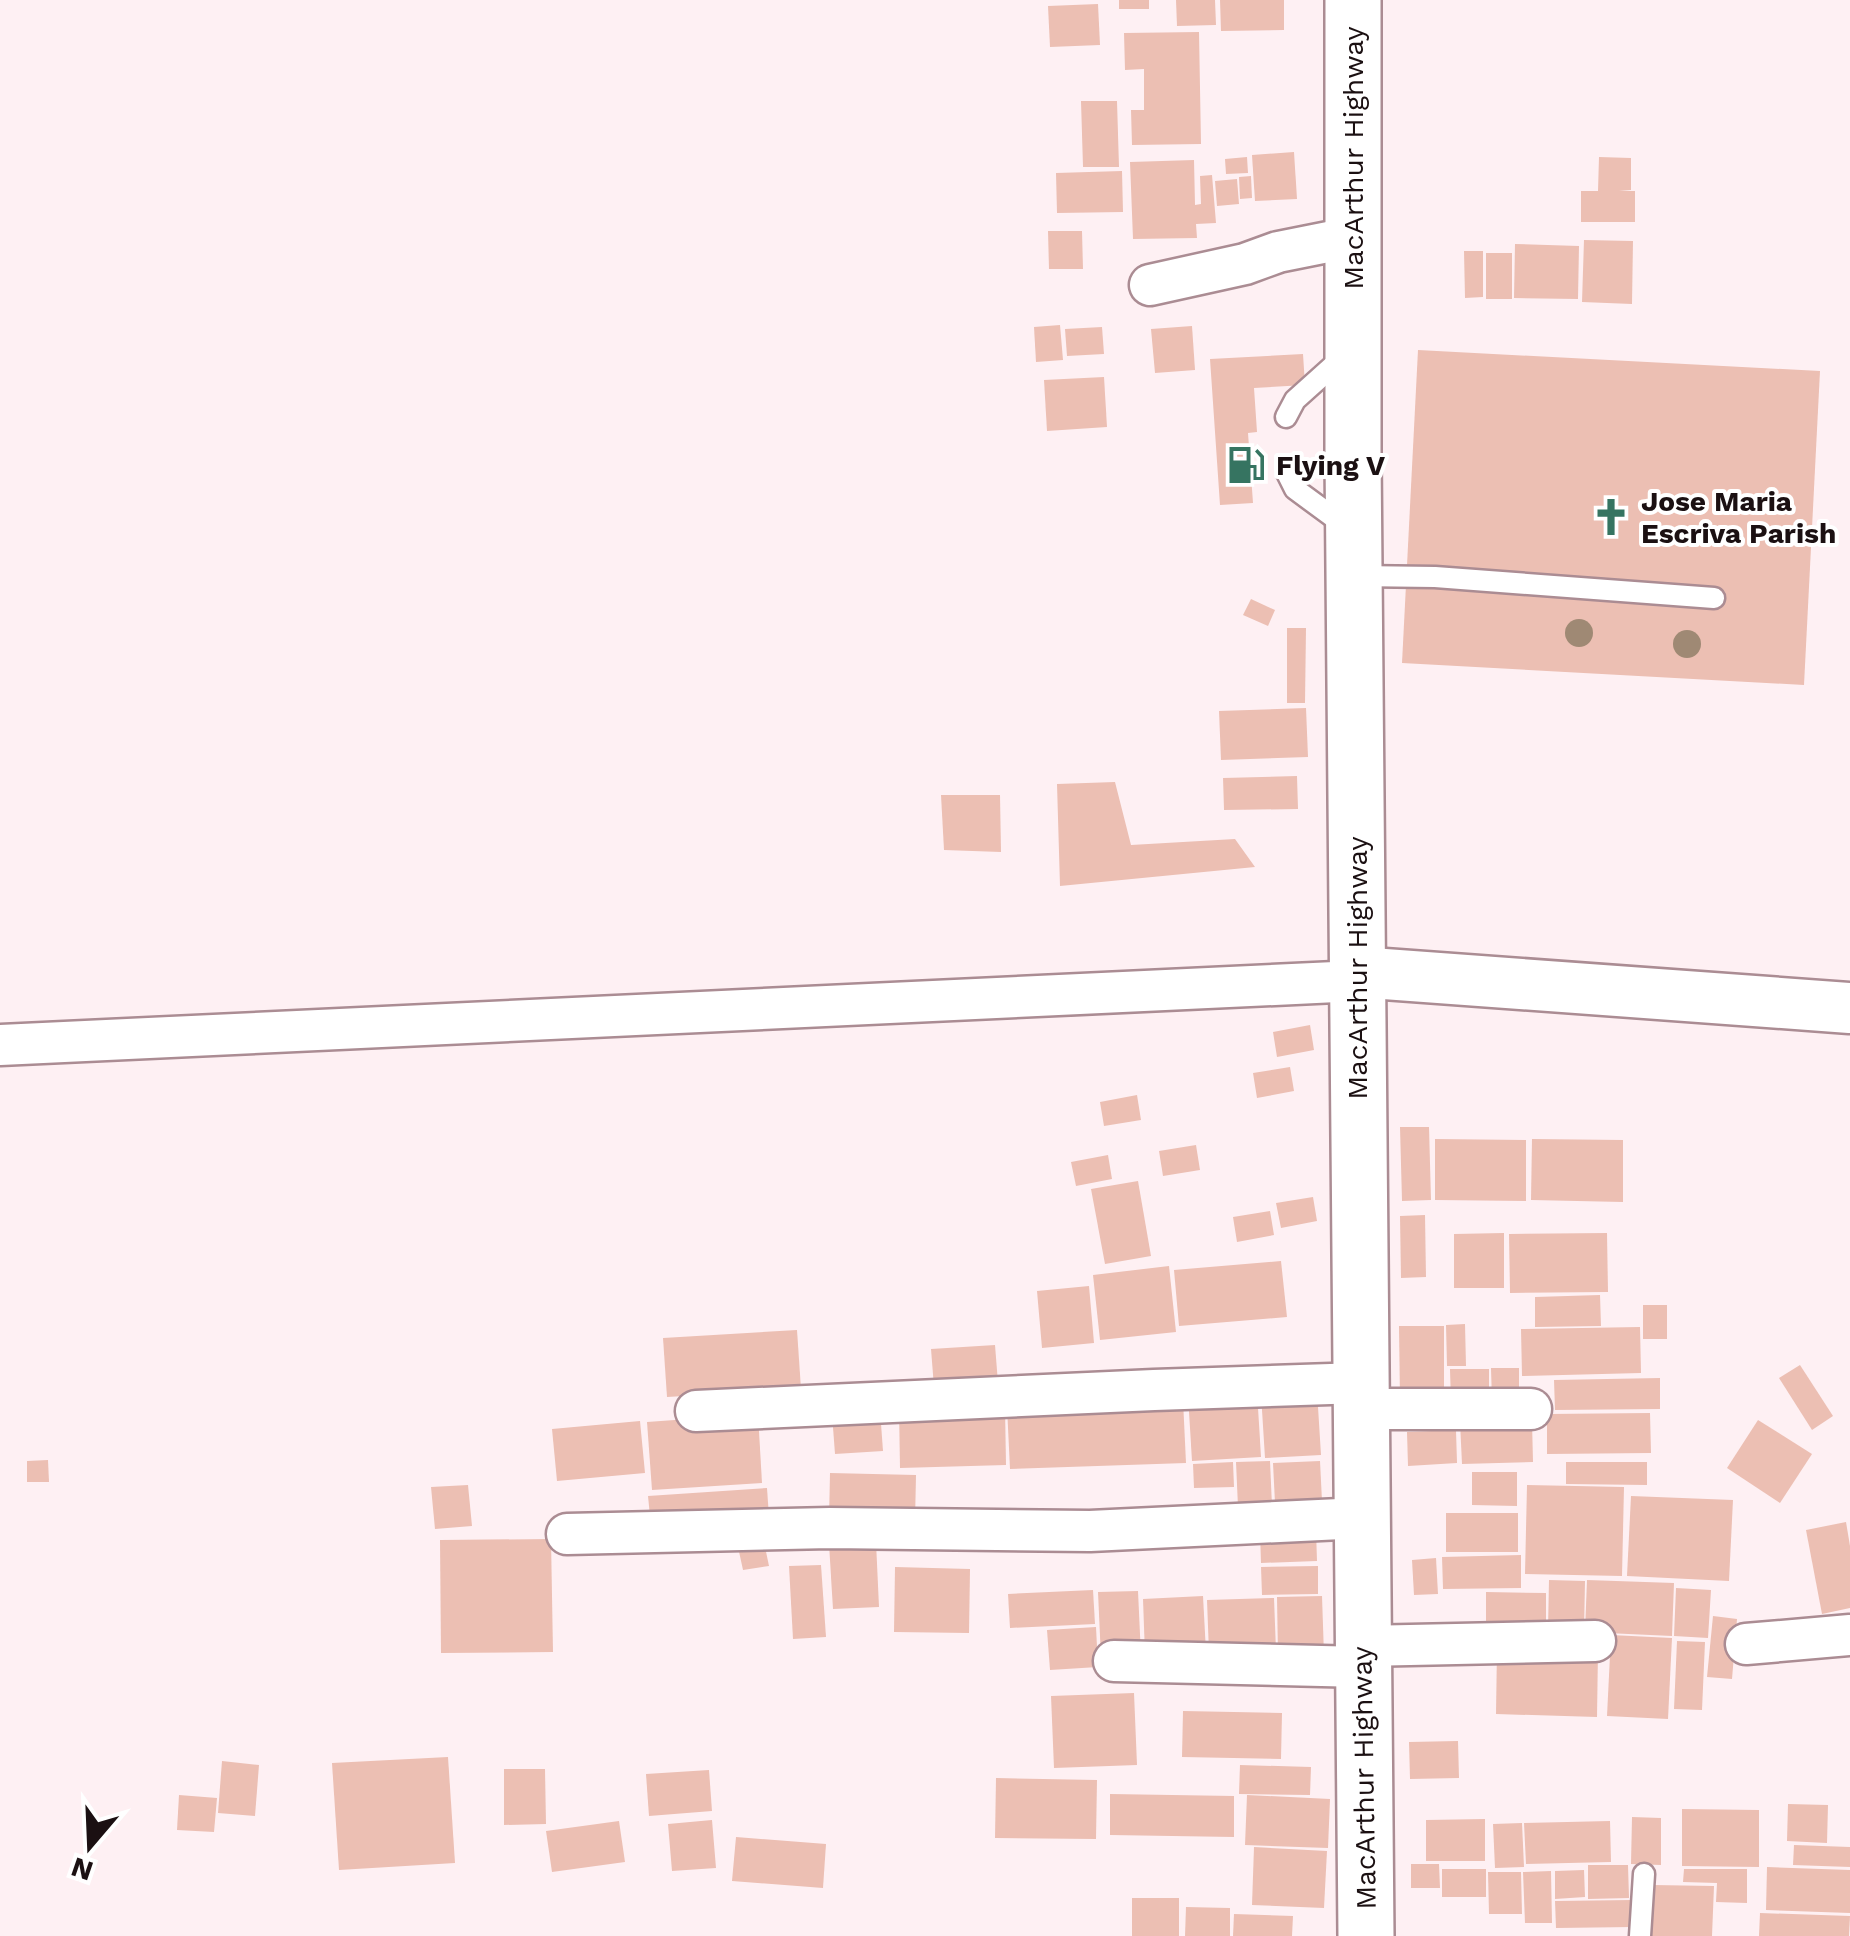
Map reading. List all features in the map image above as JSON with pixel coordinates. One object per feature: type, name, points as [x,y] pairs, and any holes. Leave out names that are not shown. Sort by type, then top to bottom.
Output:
[{"type":"highway","name":"MacArthur Highway","points":[[1354,0],[1354,554],[1366,1936]]},
{"type":"street","points":[[1150,285],[1354,237]]},
{"type":"street","points":[[0,1045],[1357,976],[1850,1008]]},
{"type":"street","points":[[696,1411],[1154,1390],[1361,1396],[1531,1410]]},
{"type":"street","points":[[567,1534],[830,1528],[1090,1531],[1362,1518]]},
{"type":"street","points":[[1746,1644],[1850,1635]]},
{"type":"street","points":[[1114,1661],[1363,1656],[1595,1641]]},
{"type":"lane","points":[[1286,417],[1295,400],[1353,348]]},
{"type":"lane","points":[[1287,474],[1354,554],[1435,578],[1714,598]]},
{"type":"lane","points":[[1640,1936],[1644,1874]]},
{"type":"building","points":[[1119,0],[1149,0],[1149,9],[1119,9]]},
{"type":"building","points":[[1176,0],[1215,0],[1216,25],[1177,26]]},
{"type":"building","points":[[1220,0],[1284,0],[1284,30],[1221,31]]},
{"type":"building","points":[[1098,4],[1100,45],[1050,47],[1048,6]]},
{"type":"building","points":[[1199,32],[1201,144],[1132,145],[1131,110],[1144,110],[1144,69],[1125,70],[1124,33]]},
{"type":"building","points":[[1081,101],[1117,101],[1119,167],[1083,167]]},
{"type":"building","points":[[1294,152],[1297,199],[1255,201],[1252,155]]},
{"type":"building","points":[[1247,157],[1248,173],[1226,174],[1225,159]]},
{"type":"building","points":[[1599,157],[1631,158],[1631,190],[1619,191],[1635,191],[1635,222],[1581,222],[1581,191],[1598,191]]},
{"type":"building","points":[[1194,160],[1195,205],[1201,204],[1200,176],[1212,175],[1216,223],[1196,224],[1197,238],[1133,239],[1130,162]]},
{"type":"building","points":[[1122,171],[1123,212],[1057,213],[1056,173]]},
{"type":"building","points":[[1251,176],[1252,198],[1240,199],[1239,177]]},
{"type":"building","points":[[1237,179],[1239,204],[1217,206],[1215,181]]},
{"type":"building","points":[[1048,231],[1082,231],[1083,269],[1049,269]]},
{"type":"building","points":[[1584,240],[1633,241],[1632,304],[1582,302]]},
{"type":"building","points":[[1515,244],[1579,246],[1578,299],[1514,298]]},
{"type":"building","points":[[1464,251],[1483,251],[1483,297],[1465,298]]},
{"type":"building","points":[[1486,253],[1512,253],[1512,299],[1486,299]]},
{"type":"building","points":[[1060,325],[1063,360],[1036,362],[1034,327]]},
{"type":"building","points":[[1192,326],[1195,370],[1155,373],[1151,329]]},
{"type":"building","points":[[1102,327],[1104,354],[1067,356],[1065,329]]},
{"type":"building","name":"Jose Maria Escriva Parish","points":[[1418,350],[1820,371],[1804,685],[1402,663]]},
{"type":"building","points":[[1303,354],[1305,385],[1254,388],[1257,432],[1248,433],[1253,503],[1220,505],[1210,359]]},
{"type":"building","points":[[1104,377],[1107,427],[1047,431],[1044,380]]},
{"type":"building","points":[[1251,599],[1275,610],[1268,626],[1243,615]]},
{"type":"building","points":[[1287,628],[1306,628],[1305,703],[1287,703]]},
{"type":"building","points":[[1306,708],[1308,757],[1221,760],[1219,711]]},
{"type":"building","points":[[1297,776],[1298,809],[1224,810],[1223,778]]},
{"type":"building","points":[[1115,782],[1131,845],[1235,839],[1255,867],[1060,886],[1057,784]]},
{"type":"building","points":[[941,795],[1000,795],[1001,852],[944,850]]},
{"type":"building","points":[[1310,1025],[1314,1050],[1277,1057],[1273,1032]]},
{"type":"building","points":[[1290,1067],[1294,1091],[1257,1098],[1253,1073]]},
{"type":"building","points":[[1137,1095],[1141,1120],[1104,1126],[1100,1102]]},
{"type":"building","points":[[1400,1127],[1429,1127],[1431,1200],[1402,1201]]},
{"type":"building","points":[[1435,1139],[1526,1140],[1526,1201],[1435,1200]]},
{"type":"building","points":[[1532,1139],[1623,1140],[1623,1202],[1531,1200]]},
{"type":"building","points":[[1196,1145],[1200,1170],[1163,1176],[1159,1151]]},
{"type":"building","points":[[1108,1155],[1112,1179],[1076,1186],[1071,1162]]},
{"type":"building","points":[[1138,1181],[1151,1256],[1105,1264],[1091,1189]]},
{"type":"building","points":[[1313,1197],[1317,1221],[1281,1228],[1276,1203]]},
{"type":"building","points":[[1270,1211],[1274,1235],[1237,1242],[1233,1217]]},
{"type":"building","points":[[1425,1215],[1426,1277],[1401,1278],[1400,1216]]},
{"type":"building","points":[[1504,1233],[1504,1288],[1454,1288],[1454,1234]]},
{"type":"building","points":[[1607,1233],[1608,1292],[1510,1293],[1509,1234]]},
{"type":"building","points":[[1281,1261],[1287,1317],[1179,1326],[1174,1270]]},
{"type":"building","points":[[1169,1266],[1176,1332],[1100,1340],[1093,1275]]},
{"type":"building","points":[[1089,1286],[1094,1343],[1042,1348],[1037,1291]]},
{"type":"building","points":[[1600,1295],[1601,1326],[1535,1327],[1535,1297]]},
{"type":"building","points":[[1643,1305],[1667,1305],[1667,1339],[1643,1339]]},
{"type":"building","points":[[1465,1324],[1466,1366],[1447,1366],[1446,1325]]},
{"type":"building","points":[[1399,1326],[1444,1326],[1444,1401],[1400,1401]]},
{"type":"building","points":[[1640,1327],[1641,1373],[1522,1376],[1521,1329]]},
{"type":"building","points":[[797,1330],[801,1389],[667,1397],[663,1338]]},
{"type":"building","points":[[995,1345],[998,1383],[934,1387],[931,1349]]},
{"type":"building","points":[[1800,1365],[1833,1416],[1812,1430],[1779,1378]]},
{"type":"building","points":[[1491,1368],[1519,1368],[1519,1401],[1492,1402]]},
{"type":"building","points":[[1450,1369],[1489,1369],[1489,1402],[1451,1402]]},
{"type":"building","points":[[1660,1378],[1660,1409],[1555,1410],[1554,1380]]},
{"type":"building","points":[[1257,1391],[1261,1457],[1192,1461],[1188,1395]]},
{"type":"building","points":[[1317,1391],[1321,1455],[1265,1458],[1261,1394]]},
{"type":"building","points":[[1183,1400],[1186,1463],[1010,1469],[1007,1407]]},
{"type":"building","points":[[1005,1407],[1006,1465],[900,1468],[899,1409]]},
{"type":"building","points":[[880,1410],[883,1451],[835,1454],[832,1414]]},
{"type":"building","points":[[1650,1413],[1651,1453],[1547,1454],[1547,1414]]},
{"type":"building","points":[[758,1414],[762,1483],[652,1490],[647,1422]]},
{"type":"building","points":[[1758,1420],[1812,1454],[1780,1503],[1727,1468]]},
{"type":"building","points":[[640,1421],[645,1473],[557,1481],[552,1429]]},
{"type":"building","points":[[1532,1421],[1533,1462],[1462,1464],[1460,1422]]},
{"type":"building","points":[[1456,1430],[1457,1463],[1408,1466],[1407,1432]]},
{"type":"building","points":[[48,1460],[49,1482],[27,1482],[27,1461]]},
{"type":"building","points":[[1270,1461],[1272,1506],[1238,1507],[1236,1462]]},
{"type":"building","points":[[1320,1461],[1322,1501],[1275,1503],[1273,1463]]},
{"type":"building","points":[[1233,1462],[1234,1487],[1194,1488],[1193,1464]]},
{"type":"building","points":[[1566,1462],[1647,1462],[1647,1485],[1566,1484]]},
{"type":"building","points":[[1472,1472],[1517,1472],[1517,1506],[1472,1505]]},
{"type":"building","points":[[830,1473],[916,1475],[915,1522],[829,1520]]},
{"type":"building","points":[[468,1485],[472,1526],[435,1529],[431,1487]]},
{"type":"building","points":[[1527,1485],[1624,1487],[1622,1576],[1525,1574]]},
{"type":"building","points":[[767,1488],[769,1517],[651,1526],[648,1496]]},
{"type":"building","points":[[1631,1496],[1733,1500],[1729,1581],[1627,1576]]},
{"type":"building","points":[[1446,1513],[1518,1513],[1518,1552],[1446,1552]]},
{"type":"building","points":[[1846,1522],[1850,1608],[1822,1614],[1806,1530]]},
{"type":"building","points":[[1316,1530],[1317,1561],[1261,1563],[1260,1532]]},
{"type":"building","points":[[551,1539],[553,1652],[441,1653],[440,1540]]},
{"type":"building","points":[[764,1542],[769,1566],[743,1570],[738,1547]]},
{"type":"building","points":[[876,1542],[879,1607],[833,1609],[829,1544]]},
{"type":"building","points":[[1521,1555],[1521,1588],[1443,1589],[1442,1557]]},
{"type":"building","points":[[1436,1558],[1438,1594],[1414,1595],[1412,1560]]},
{"type":"building","points":[[821,1565],[826,1637],[793,1639],[789,1566]]},
{"type":"building","points":[[1318,1566],[1318,1594],[1262,1595],[1261,1567]]},
{"type":"building","points":[[895,1567],[970,1569],[969,1633],[894,1632]]},
{"type":"building","points":[[1549,1580],[1585,1581],[1584,1631],[1548,1630]]},
{"type":"building","points":[[1587,1580],[1674,1583],[1672,1636],[1585,1632]]},
{"type":"building","points":[[1676,1588],[1711,1590],[1708,1638],[1674,1636]]},
{"type":"building","points":[[1093,1590],[1095,1624],[1010,1628],[1008,1594]]},
{"type":"building","points":[[1138,1591],[1141,1656],[1101,1658],[1098,1592]]},
{"type":"building","points":[[1486,1592],[1546,1593],[1546,1630],[1486,1629]]},
{"type":"building","points":[[1203,1596],[1206,1652],[1145,1655],[1143,1599]]},
{"type":"building","points":[[1322,1596],[1324,1655],[1278,1656],[1277,1597]]},
{"type":"building","points":[[1274,1598],[1276,1651],[1209,1653],[1207,1600]]},
{"type":"building","points":[[1713,1616],[1737,1619],[1732,1679],[1707,1677]]},
{"type":"building","points":[[1096,1627],[1098,1667],[1050,1670],[1047,1630]]},
{"type":"building","points":[[1611,1635],[1672,1638],[1668,1719],[1607,1716]]},
{"type":"building","points":[[1677,1641],[1705,1642],[1702,1710],[1674,1709]]},
{"type":"building","points":[[1497,1648],[1598,1651],[1597,1717],[1496,1714]]},
{"type":"building","points":[[1134,1693],[1137,1765],[1054,1768],[1051,1696]]},
{"type":"building","points":[[1183,1711],[1282,1713],[1281,1759],[1182,1757]]},
{"type":"building","points":[[1458,1741],[1459,1778],[1410,1779],[1409,1742]]},
{"type":"building","points":[[448,1757],[455,1863],[339,1870],[332,1763]]},
{"type":"building","points":[[222,1761],[259,1765],[255,1816],[218,1813]]},
{"type":"building","points":[[1240,1765],[1311,1767],[1310,1795],[1239,1794]]},
{"type":"building","points":[[504,1769],[545,1769],[546,1824],[504,1825]]},
{"type":"building","points":[[709,1770],[712,1811],[649,1816],[646,1774]]},
{"type":"building","points":[[996,1778],[1097,1780],[1096,1839],[995,1838]]},
{"type":"building","points":[[1110,1794],[1234,1796],[1234,1837],[1110,1835]]},
{"type":"building","points":[[179,1795],[217,1798],[214,1832],[177,1830]]},
{"type":"building","points":[[1247,1795],[1330,1799],[1328,1848],[1245,1845]]},
{"type":"building","points":[[1788,1804],[1828,1805],[1827,1843],[1787,1841]]},
{"type":"building","points":[[1682,1809],[1759,1810],[1759,1867],[1682,1866]]},
{"type":"building","points":[[1632,1817],[1661,1818],[1661,1865],[1631,1864]]},
{"type":"building","points":[[1485,1819],[1485,1861],[1426,1861],[1426,1820]]},
{"type":"building","points":[[712,1820],[716,1868],[672,1871],[668,1824]]},
{"type":"building","points":[[619,1821],[625,1862],[552,1872],[546,1831]]},
{"type":"building","points":[[1610,1821],[1611,1862],[1526,1864],[1524,1823]]},
{"type":"building","points":[[1522,1823],[1524,1867],[1495,1868],[1493,1824]]},
{"type":"building","points":[[736,1837],[826,1844],[823,1888],[732,1881]]},
{"type":"building","points":[[1794,1845],[1850,1847],[1850,1867],[1793,1865]]},
{"type":"building","points":[[1254,1847],[1327,1851],[1324,1908],[1252,1905]]},
{"type":"building","points":[[1411,1864],[1439,1864],[1440,1888],[1411,1888]]},
{"type":"building","points":[[1588,1865],[1628,1865],[1629,1898],[1588,1899]]},
{"type":"building","points":[[1767,1867],[1850,1870],[1850,1913],[1766,1910]]},
{"type":"building","points":[[1442,1869],[1486,1869],[1486,1897],[1442,1897]]},
{"type":"building","points":[[1684,1869],[1747,1869],[1747,1903],[1716,1902],[1717,1883],[1683,1882]]},
{"type":"building","points":[[1584,1870],[1585,1897],[1555,1899],[1555,1871]]},
{"type":"building","points":[[1551,1871],[1552,1923],[1525,1923],[1523,1872]]},
{"type":"building","points":[[1488,1872],[1521,1872],[1522,1914],[1489,1914]]},
{"type":"building","points":[[1653,1885],[1714,1886],[1712,1936],[1651,1936]]},
{"type":"building","points":[[1132,1898],[1179,1898],[1179,1936],[1132,1936]]},
{"type":"building","points":[[1632,1900],[1633,1927],[1556,1928],[1555,1901]]},
{"type":"building","points":[[1186,1907],[1230,1908],[1230,1936],[1185,1936]]},
{"type":"building","points":[[1760,1913],[1850,1916],[1849,1936],[1759,1936]]},
{"type":"building","points":[[1234,1914],[1293,1916],[1292,1936],[1233,1936]]},
{"type":"place","name":"Flying V","points":[[1246,465]]},
{"type":"place","name":"Jose Maria Escriva Parish","points":[[1611,517]]}]
